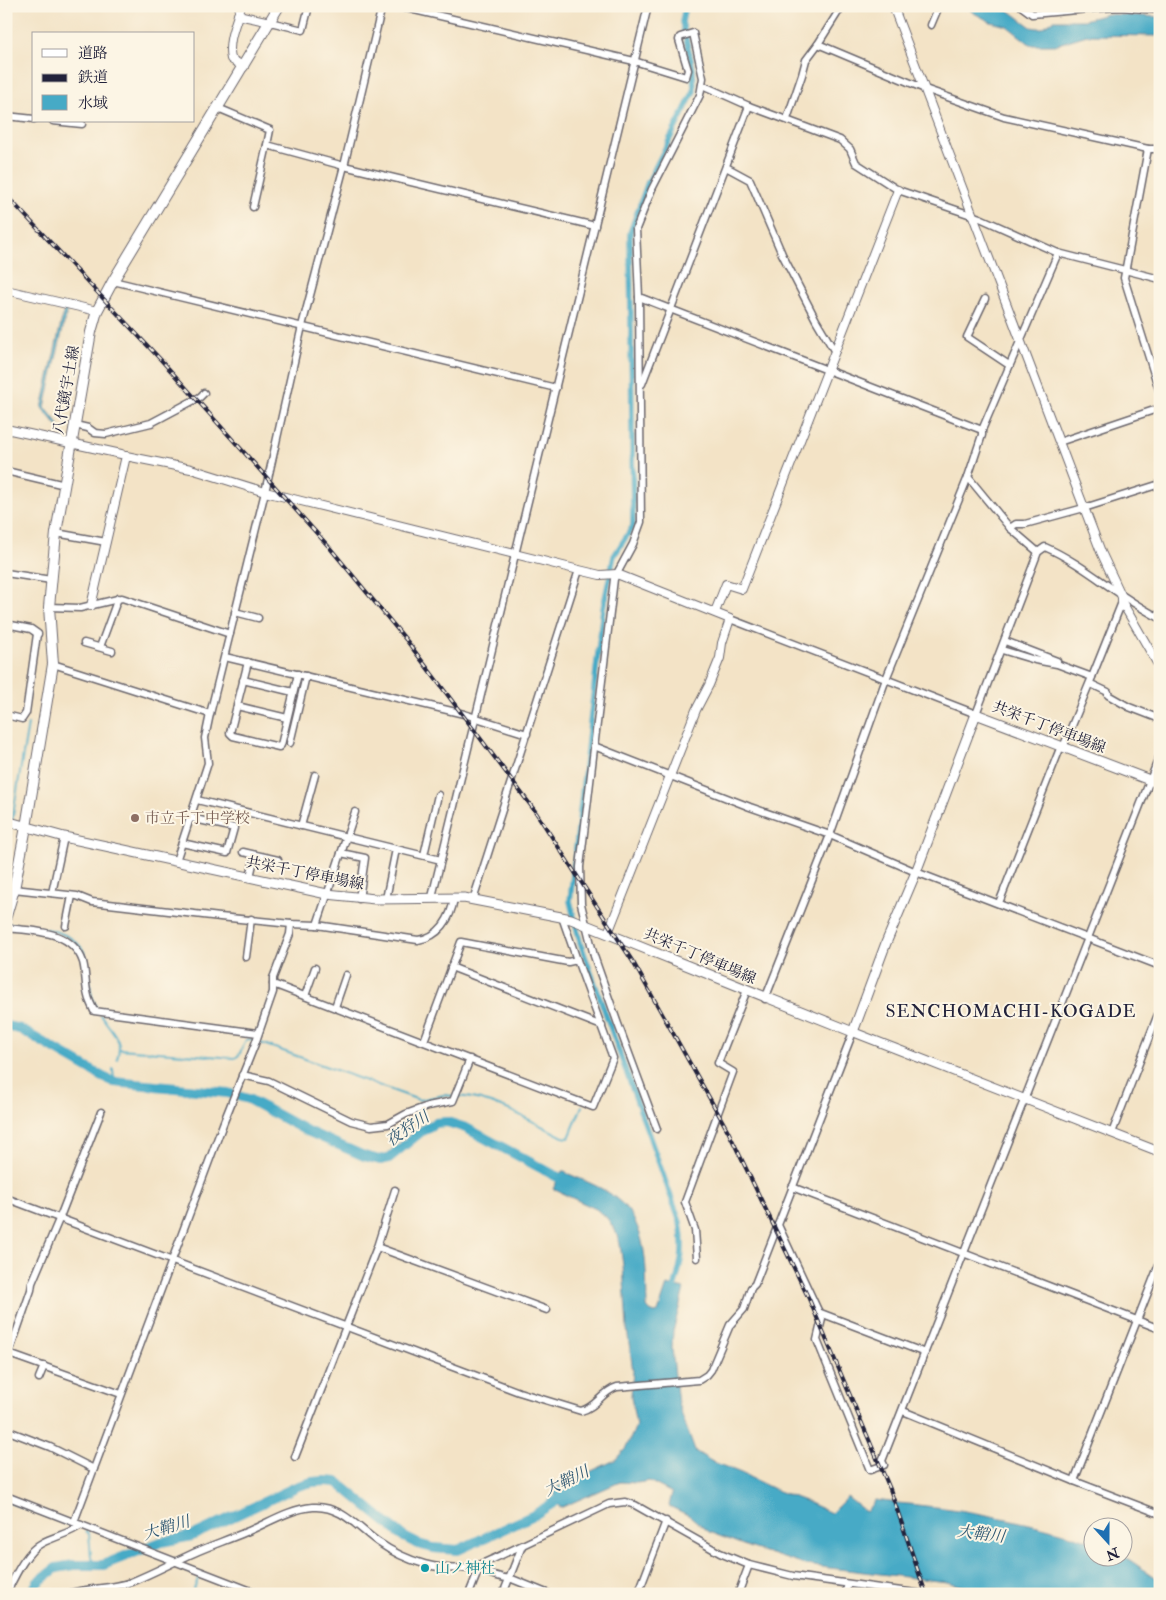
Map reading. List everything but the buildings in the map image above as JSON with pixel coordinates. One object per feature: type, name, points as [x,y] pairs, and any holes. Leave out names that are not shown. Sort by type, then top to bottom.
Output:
[{"type":"main road","name":"八代鏡宇土線","points":[[6,916],[14,889],[53,664],[49,607],[56,533],[85,362],[97,311],[113,281],[280,6]]},
{"type":"main road","name":"共栄千丁停車場線","points":[[7,821],[64,836],[327,894],[359,899],[432,897],[474,900],[566,918],[585,923],[852,1032],[916,872],[976,714],[1160,784]]},
{"type":"street","points":[[241,6],[230,43],[230,52],[231,59],[244,67]]},
{"type":"street","points":[[238,15],[304,30],[309,6]]},
{"type":"street","points":[[176,861],[208,763],[205,738],[210,714],[265,492],[302,326],[344,166],[382,6]]},
{"type":"street","points":[[397,6],[634,62],[686,77],[688,70],[679,40],[680,37],[693,33],[703,78],[700,95],[652,189],[636,229],[641,388],[641,522],[633,544],[614,579],[580,867],[581,904],[585,923],[618,1024],[657,1129]]},
{"type":"street","points":[[432,897],[648,6]]},
{"type":"street","points":[[787,119],[806,60],[842,6]]},
{"type":"street","points":[[894,6],[1101,552],[1122,599],[1160,668]]},
{"type":"street","points":[[931,25],[939,6]]},
{"type":"street","points":[[1021,6],[1032,14],[1121,7],[1160,10]]},
{"type":"street","points":[[818,44],[925,89],[1004,117],[1160,150]]},
{"type":"street","points":[[702,85],[749,106],[840,140],[850,150],[856,163],[898,190],[974,216],[1058,253],[1160,279]]},
{"type":"street","points":[[641,388],[749,106]]},
{"type":"street","points":[[218,108],[270,130],[253,207]]},
{"type":"street","points":[[6,116],[32,119]]},
{"type":"street","points":[[63,122],[82,124]]},
{"type":"street","points":[[267,145],[344,166],[595,226]]},
{"type":"street","points":[[1148,148],[1124,278],[1160,393]]},
{"type":"street","points":[[726,167],[750,180],[782,254],[835,352]]},
{"type":"street","points":[[715,612],[726,584],[742,589],[898,190]]},
{"type":"street","points":[[766,998],[830,835],[886,679],[968,477],[982,436],[982,430],[1058,253]]},
{"type":"street","points":[[113,281],[556,388]]},
{"type":"street","points":[[6,290],[97,311]]},
{"type":"street","points":[[639,297],[982,430]]},
{"type":"street","points":[[985,299],[967,337],[1009,366]]},
{"type":"street","points":[[75,424],[100,434],[140,426],[163,417],[204,393]]},
{"type":"street","points":[[1060,442],[1160,408]]},
{"type":"street","points":[[6,429],[121,454]]},
{"type":"street","points":[[91,606],[126,456],[191,469],[265,492],[579,570],[600,575],[617,574],[976,714],[1038,552],[1045,547],[1062,555],[1122,599],[1160,618]]},
{"type":"street","points":[[6,471],[64,485]]},
{"type":"street","points":[[968,477],[1010,528],[1038,552]]},
{"type":"street","points":[[1010,528],[1016,524],[1025,524],[1084,508],[1160,484]]},
{"type":"street","points":[[56,533],[106,542]]},
{"type":"street","points":[[474,900],[579,570]]},
{"type":"street","points":[[6,573],[51,580]]},
{"type":"street","points":[[100,647],[118,598]]},
{"type":"street","points":[[49,607],[80,608],[122,598],[230,634]]},
{"type":"street","points":[[998,903],[1061,746],[1064,745],[1092,679],[1122,599]]},
{"type":"street","points":[[236,612],[258,618]]},
{"type":"street","points":[[608,933],[696,710],[709,686],[730,619]]},
{"type":"street","points":[[6,624],[31,629],[38,634],[26,713],[22,719],[6,715]]},
{"type":"street","points":[[1005,641],[1092,679],[1108,692],[1108,695],[1129,707],[1160,719]]},
{"type":"street","points":[[84,643],[112,652]]},
{"type":"street","points":[[1002,650],[1035,660],[1057,664],[1092,679]]},
{"type":"street","points":[[225,657],[475,717],[527,734]]},
{"type":"street","points":[[248,662],[230,733],[232,736],[278,747],[281,745],[298,674]]},
{"type":"street","points":[[53,664],[210,714]]},
{"type":"street","points":[[290,743],[306,676]]},
{"type":"street","points":[[243,680],[294,692]]},
{"type":"street","points":[[237,706],[287,718]]},
{"type":"street","points":[[594,746],[750,807],[830,835],[916,872],[1160,966]]},
{"type":"street","points":[[778,1225],[822,1320],[817,1340],[870,1470],[884,1465],[882,1461],[1160,755]]},
{"type":"street","points":[[301,826],[315,775]]},
{"type":"street","points":[[424,855],[438,795]]},
{"type":"street","points":[[197,800],[441,860]]},
{"type":"street","points":[[317,925],[355,812]]},
{"type":"street","points":[[182,843],[227,853],[234,828],[191,818]]},
{"type":"street","points":[[52,893],[64,836]]},
{"type":"street","points":[[386,899],[396,849]]},
{"type":"street","points":[[243,852],[278,860]]},
{"type":"street","points":[[341,853],[365,858],[359,899]]},
{"type":"street","points":[[250,877],[255,855]]},
{"type":"street","points":[[14,889],[72,896],[92,902],[291,924],[317,925],[418,940],[427,939],[436,934],[447,918],[454,898]]},
{"type":"street","points":[[66,926],[72,896]]},
{"type":"street","points":[[272,984],[593,1107],[613,1058],[577,960],[566,918]]},
{"type":"street","points":[[246,957],[251,919]]},
{"type":"street","points":[[74,1522],[171,1260],[257,1039],[273,992],[272,984],[290,934],[291,924]]},
{"type":"street","points":[[6,928],[41,931],[62,937],[75,948],[82,962],[88,996],[94,1011],[257,1039]]},
{"type":"street","points":[[424,1041],[461,942],[568,962],[577,960]]},
{"type":"street","points":[[451,967],[602,1026]]},
{"type":"street","points":[[305,996],[315,968]]},
{"type":"street","points":[[335,1007],[346,975]]},
{"type":"street","points":[[697,1258],[695,1230],[685,1202],[733,1072],[718,1063],[747,990]]},
{"type":"street","points":[[1112,1133],[1160,1009]]},
{"type":"street","points":[[6,1198],[520,1392],[577,1411],[586,1410],[595,1404],[602,1394],[610,1389],[699,1380],[712,1370],[730,1325],[744,1309],[852,1032],[1160,1152]]},
{"type":"street","points":[[241,1076],[269,1081],[350,1121],[371,1126],[388,1124],[406,1114],[428,1106],[454,1101],[470,1059]]},
{"type":"street","points":[[6,1362],[32,1290],[32,1283],[60,1217],[100,1112]]},
{"type":"street","points":[[792,1187],[1160,1328]]},
{"type":"street","points":[[295,1458],[377,1246],[395,1190]]},
{"type":"street","points":[[377,1246],[547,1310]]},
{"type":"street","points":[[1074,1481],[1160,1262]]},
{"type":"street","points":[[818,1312],[925,1353]]},
{"type":"street","points":[[9,1354],[121,1394]]},
{"type":"street","points":[[39,1378],[44,1366]]},
{"type":"street","points":[[903,1411],[1160,1514]]},
{"type":"street","points":[[6,1430],[50,1447],[94,1469]]},
{"type":"street","points":[[6,1496],[242,1590],[260,1594]]},
{"type":"street","points":[[469,1594],[477,1568],[609,1504],[617,1502],[636,1505],[720,1553],[749,1565],[793,1576],[923,1594]]},
{"type":"street","points":[[68,1594],[85,1589],[121,1585],[173,1561],[294,1511],[315,1507],[335,1511],[349,1517],[378,1542],[398,1555],[440,1567],[477,1568],[549,1594]]},
{"type":"street","points":[[638,1594],[666,1521]]},
{"type":"street","points":[[6,1594],[22,1563],[40,1543],[74,1530],[81,1525]]},
{"type":"street","points":[[503,1594],[522,1546]]},
{"type":"street","points":[[738,1594],[749,1565]]},
{"type":"street","points":[[845,1594],[848,1584]]},
{"type":"water","points":[[967,6],[996,6],[1011,12],[1031,27],[1037,28],[1042,28],[1054,20],[1084,20],[1107,14],[1160,17],[1160,36],[1087,35],[1055,45],[1031,45],[1007,26],[991,22],[972,12]]},
{"type":"water","points":[[65,305],[68,306],[45,407],[60,426],[58,427],[42,408]]},
{"type":"water","points":[[562,1171],[611,1194],[627,1210],[635,1222],[644,1249],[647,1307],[650,1311],[658,1312],[667,1285],[684,1289],[673,1332],[672,1348],[678,1404],[695,1451],[711,1461],[831,1513],[847,1497],[866,1512],[875,1500],[938,1507],[1043,1527],[1084,1539],[1084,1568],[1134,1568],[1134,1563],[1160,1581],[1160,1594],[1020,1594],[995,1589],[979,1590],[947,1582],[805,1565],[709,1532],[690,1516],[669,1506],[672,1493],[649,1481],[637,1483],[620,1482],[560,1508],[553,1489],[615,1460],[626,1448],[636,1426],[631,1396],[633,1371],[627,1329],[620,1244],[615,1230],[607,1218],[596,1209],[553,1189]]},
{"type":"waterway","points":[[673,1292],[681,1258],[680,1222],[580,942],[570,901],[603,608],[614,556],[633,526],[630,233],[648,182],[694,91],[693,69],[682,22],[685,6]]},
{"type":"waterway","points":[[12,821],[28,724]]},
{"type":"waterway","points":[[6,853],[11,825]]},
{"type":"waterway","points":[[6,923],[21,926]]},
{"type":"waterway","points":[[38,928],[61,933],[80,946],[87,960],[91,991],[97,1009]]},
{"type":"waterway","points":[[101,1015],[118,1040],[119,1052],[117,1059]]},
{"type":"waterway","name":"夜狩川","points":[[6,1026],[20,1029],[114,1082],[228,1093],[248,1099],[307,1131],[364,1156],[380,1160],[389,1158],[422,1131],[435,1123],[447,1122],[466,1128],[569,1183]]},
{"type":"waterway","points":[[120,1049],[235,1058],[239,1055],[246,1040],[254,1040]]},
{"type":"waterway","points":[[258,1042],[419,1100],[444,1095],[452,1096]]},
{"type":"waterway","points":[[113,1069],[114,1082]]},
{"type":"waterway","points":[[457,1096],[485,1101],[499,1106],[563,1137],[569,1138],[582,1106]]},
{"type":"waterway","name":"大鞘川","points":[[30,1594],[38,1582],[56,1568],[74,1565],[103,1565],[161,1542],[192,1536],[298,1486],[312,1482],[337,1482],[404,1537],[418,1544],[433,1548],[458,1550],[534,1515],[567,1494]]},
{"type":"waterway","points":[[6,1501],[73,1526]]},
{"type":"waterway","points":[[86,1531],[89,1534],[91,1557],[95,1565]]},
{"type":"waterway","points":[[192,1594],[201,1574]]},
{"type":"railway","points":[[6,195],[161,360],[330,548],[407,641],[535,811],[633,962],[728,1131],[809,1299],[890,1489],[926,1594]]},
{"type":"place","name":"市立千丁中学校","points":[[135,818]]},
{"type":"place","name":"山ノ神社","points":[[425,1568]]},
{"type":"district","name":"SENCHOMACHI-KOGADE","points":[[1011,1011]]}]
